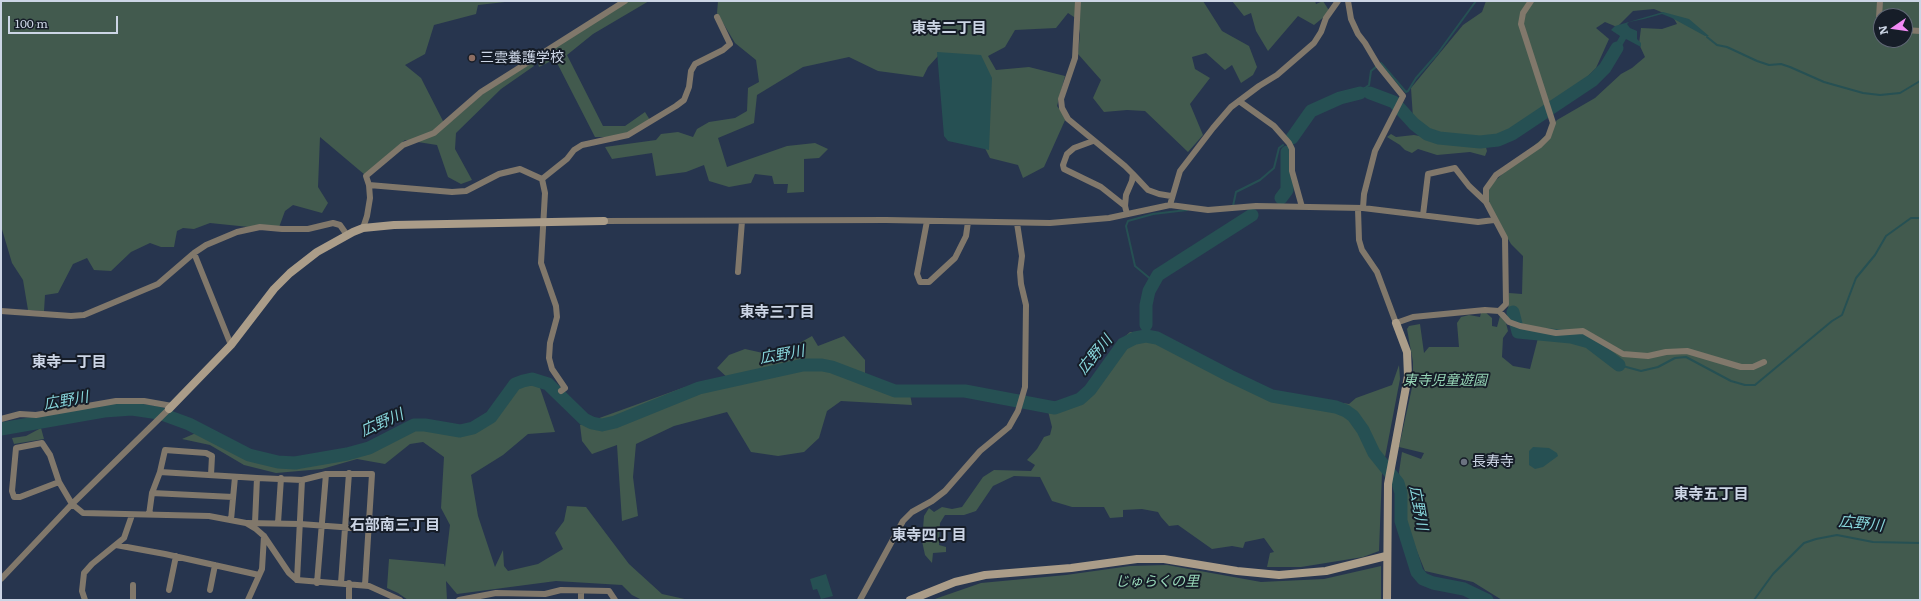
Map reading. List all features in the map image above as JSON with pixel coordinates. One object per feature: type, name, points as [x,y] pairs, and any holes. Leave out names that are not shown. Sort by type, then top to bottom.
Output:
[{"type":"street","points":[[363,228],[370,198],[369,185],[366,176],[403,145],[434,133],[481,92],[625,1]]},
{"type":"street","points":[[1078,1],[1075,58],[1061,98],[1062,108],[1068,119],[1125,166],[1148,190],[1172,196]]},
{"type":"street","points":[[1170,205],[1180,171],[1231,107],[1277,75],[1314,43],[1321,32],[1326,18],[1338,1]]},
{"type":"street","points":[[1348,1],[1351,19],[1358,34],[1378,65],[1403,96],[1375,151],[1360,209],[1359,240],[1362,250],[1377,272],[1400,332],[1406,352],[1408,376],[1388,484],[1386,556],[1387,600]]},
{"type":"street","points":[[1486,202],[1486,189],[1496,175],[1540,146],[1548,137],[1553,128],[1553,123],[1521,24],[1524,13],[1531,1]]},
{"type":"street","points":[[542,179],[567,159],[574,150],[582,145],[628,134],[684,100],[689,87],[691,71],[695,64],[723,50],[730,44],[717,17]]},
{"type":"street","points":[[1239,100],[1274,126],[1289,143],[1292,149],[1292,171],[1302,207]]},
{"type":"street","points":[[1094,141],[1074,148],[1067,154],[1063,165],[1064,169],[1101,187],[1120,204],[1125,206]]},
{"type":"street","points":[[1423,215],[1428,174],[1435,172],[1455,168],[1469,186],[1486,202],[1494,220],[1505,238],[1506,304],[1499,311]]},
{"type":"street","points":[[369,185],[452,192],[466,191],[499,174],[520,169],[542,179]]},
{"type":"street","points":[[1127,214],[1125,206],[1132,174]]},
{"type":"street","points":[[542,179],[545,193],[541,263],[556,306],[556,317],[550,343],[549,358],[552,369],[565,388],[561,391]]},
{"type":"street","points":[[1,579],[72,504],[170,408],[231,345],[274,289],[290,273],[317,252],[363,228],[421,224],[604,221],[926,220],[1017,223],[1088,221],[1170,205],[1208,210],[1256,206],[1360,209],[1478,222],[1494,220]]},
{"type":"street","points":[[926,220],[917,274],[920,282],[929,282],[955,258],[966,236],[968,222]]},
{"type":"street","points":[[738,272],[742,221]]},
{"type":"street","points":[[1,311],[71,316],[84,315],[158,284],[194,253],[206,245],[237,232],[260,227],[308,229],[333,223],[340,225],[348,235]]},
{"type":"street","points":[[860,600],[903,521],[912,512],[946,491],[980,451],[1009,427],[1018,412],[1025,387],[1026,305],[1020,284],[1022,256],[1017,223]]},
{"type":"street","points":[[194,253],[231,345]]},
{"type":"street","points":[[1396,323],[1413,317],[1485,310],[1499,311],[1509,322],[1520,326],[1556,333],[1583,331],[1623,354],[1648,356],[1666,352],[1687,351],[1741,367],[1752,367],[1764,362]]},
{"type":"street","points":[[1,418],[20,414],[36,415],[116,400],[144,401],[170,408]]},
{"type":"street","points":[[59,482],[14,497],[12,491],[16,448],[42,443],[50,455],[59,482],[72,504],[83,513],[209,516],[246,523],[300,524],[368,529]]},
{"type":"street","points":[[149,515],[152,493],[160,472],[165,450],[206,452],[212,456],[211,475]]},
{"type":"street","points":[[160,472],[302,480],[326,474],[372,474],[365,585]]},
{"type":"street","points":[[317,583],[326,474]]},
{"type":"street","points":[[341,583],[349,474]]},
{"type":"street","points":[[231,520],[235,477]]},
{"type":"street","points":[[255,523],[257,478]]},
{"type":"street","points":[[278,523],[281,478]]},
{"type":"street","points":[[297,580],[302,480]]},
{"type":"street","points":[[152,493],[233,497]]},
{"type":"street","points":[[85,600],[82,591],[84,573],[92,564],[124,538],[132,515]]},
{"type":"street","points":[[246,523],[264,536],[289,574],[297,580],[317,583],[349,583],[365,585],[378,589],[400,600]]},
{"type":"street","points":[[248,600],[262,569],[264,536]]},
{"type":"street","points":[[116,545],[176,556],[260,575]]},
{"type":"street","points":[[169,590],[176,556]]},
{"type":"street","points":[[910,600],[955,582],[978,576],[1071,568],[1137,559],[1164,559],[1237,571],[1279,575],[1326,571],[1386,556]]},
{"type":"street","points":[[210,590],[215,565]]},
{"type":"street","points":[[349,583],[349,600]]},
{"type":"street","points":[[133,600],[134,585]]},
{"type":"street","points":[[459,600],[496,593],[510,597],[545,597],[562,590],[609,591],[615,600]]},
{"type":"street","points":[[581,591],[581,600]]},
{"type":"green space","points":[[1,1],[514,1],[478,5],[476,14],[434,25],[425,54],[405,65],[421,78],[443,121],[453,120],[491,87],[532,63],[534,66],[501,89],[456,133],[455,149],[472,180],[461,184],[448,177],[437,145],[405,140],[365,175],[320,137],[318,187],[328,203],[322,213],[293,205],[285,211],[278,230],[210,223],[194,229],[183,228],[177,231],[174,247],[161,247],[150,243],[131,252],[111,271],[94,270],[87,258],[73,264],[58,293],[45,295],[44,311],[28,310],[23,280],[12,263],[1,226]]},
{"type":"green space","points":[[627,1],[649,1],[593,34],[567,55],[603,126],[625,126],[645,112],[650,120],[629,137],[595,137],[555,59],[539,67],[537,59]]},
{"type":"green space","points":[[718,1],[1203,1],[1222,31],[1249,46],[1257,67],[1253,75],[1241,83],[1232,65],[1225,70],[1206,53],[1192,57],[1195,69],[1210,78],[1190,104],[1203,135],[1188,152],[1145,111],[1127,110],[1104,112],[1093,98],[1101,80],[1078,54],[1080,34],[1077,19],[1068,13],[1056,28],[1015,30],[1005,47],[988,56],[996,70],[1029,67],[1065,76],[1057,106],[1066,118],[1044,167],[1023,178],[1018,165],[990,158],[938,56],[928,67],[923,77],[878,71],[849,57],[803,67],[757,95],[754,123],[718,138],[727,167],[787,146],[815,143],[828,149],[819,158],[804,159],[804,192],[787,193],[788,184],[774,184],[772,176],[755,174],[751,183],[729,187],[709,181],[704,165],[686,172],[656,176],[652,153],[612,159],[605,147],[656,140],[661,134],[678,132],[693,137],[697,129],[709,122],[735,118],[747,111],[748,88],[759,82],[756,60],[735,43],[717,13]]},
{"type":"green space","points":[[1232,1],[1315,1],[1316,4],[1323,1],[1330,12],[1314,25],[1298,16],[1268,51],[1256,31],[1251,13],[1244,16]]},
{"type":"green space","name":"東寺児童遊園","points":[[1486,1],[1920,1],[1920,600],[1502,600],[1473,582],[1425,571],[1403,517],[1399,472],[1402,452],[1421,459],[1424,453],[1399,447],[1413,383],[1413,362],[1407,329],[1409,326],[1420,324],[1424,353],[1429,347],[1459,347],[1457,323],[1461,317],[1469,315],[1480,317],[1481,313],[1484,311],[1492,318],[1492,326],[1497,327],[1500,316],[1506,323],[1508,331],[1503,338],[1502,357],[1513,366],[1530,369],[1538,338],[1522,335],[1508,314],[1509,293],[1522,294],[1523,256],[1511,244],[1488,205],[1487,188],[1546,135],[1557,120],[1595,98],[1621,74],[1632,68],[1645,57],[1639,44],[1641,28],[1662,29],[1677,24],[1673,17],[1654,9],[1633,11],[1617,27],[1605,22],[1596,28],[1609,39],[1596,68],[1575,89],[1543,106],[1529,120],[1503,135],[1484,140],[1487,151],[1485,156],[1470,152],[1437,155],[1418,149],[1412,153],[1405,150],[1387,137],[1391,134],[1396,137],[1414,135],[1435,139],[1413,118],[1411,88],[1463,25],[1482,12]]},
{"type":"green space","points":[[1130,332],[1157,332],[1268,390],[1349,404],[1356,398],[1392,385],[1399,365],[1400,379],[1382,473],[1379,551],[1363,557],[1301,567],[1267,567],[1270,553],[1274,552],[1264,538],[1245,542],[1243,548],[1232,546],[1212,549],[1178,525],[1169,526],[1158,512],[1142,509],[1123,510],[1123,517],[1110,518],[1104,507],[1072,507],[1052,501],[1040,477],[1014,476],[993,486],[976,511],[964,515],[945,515],[940,523],[939,545],[946,547],[946,552],[933,553],[932,563],[925,555],[922,541],[924,516],[929,508],[934,512],[942,507],[952,509],[962,507],[983,477],[994,470],[1031,471],[1035,465],[1027,460],[1037,449],[1044,437],[1050,435],[1052,427],[1048,411],[1066,409],[1087,397],[1107,376],[1112,363],[1115,345]]},
{"type":"green space","points":[[812,336],[818,346],[844,336],[865,360],[865,373],[890,387],[909,388],[912,405],[841,401],[827,411],[819,438],[804,452],[778,456],[751,452],[727,412],[674,426],[636,444],[633,477],[638,516],[622,521],[617,445],[592,454],[582,441],[580,425],[685,387],[729,379],[717,368],[729,355],[745,349],[772,355],[791,352],[796,345]]},
{"type":"green space","points":[[539,385],[555,432],[528,434],[503,455],[471,475],[478,516],[495,567],[503,550],[504,566],[508,571],[538,564],[563,549],[555,533],[564,521],[567,506],[586,507],[629,564],[662,594],[689,600],[642,600],[632,595],[622,585],[556,581],[457,594],[446,581],[447,600],[408,600],[387,588],[389,559],[444,564],[445,567],[450,525],[441,508],[444,457],[423,442],[410,444],[385,464],[357,459],[322,469],[276,473],[244,465],[210,445],[182,439],[196,433],[249,459],[288,466],[329,461],[375,448],[405,432],[420,430],[469,435],[490,423],[513,394],[522,386]]},
{"type":"green space","points":[[41,428],[44,439],[14,444],[12,438],[26,436]]},
{"type":"green space","name":"じゅらくの里","points":[[1167,565],[1261,582],[1324,579],[1381,566],[1381,600],[932,600],[981,583],[1066,575],[1130,566]]},
{"type":"shaded area","points":[[1663,12],[1689,19],[1709,36],[1705,36],[1662,14],[1629,22],[1627,24],[1630,28],[1637,31],[1637,39],[1641,43],[1641,47],[1626,39],[1611,65],[1605,62],[1620,36],[1611,30],[1615,26]]},
{"type":"shaded area","points":[[937,52],[981,55],[992,78],[989,150],[948,141],[944,136]]},
{"type":"shaded area","points":[[1533,447],[1549,448],[1557,453],[1558,456],[1543,467],[1535,469],[1529,465],[1529,451]]},
{"type":"shaded area","points":[[826,574],[833,596],[821,599],[817,589],[813,590],[810,579]]},
{"type":"waterway","points":[[1345,97],[1347,93],[1365,88],[1369,85],[1371,71],[1381,63],[1406,92],[1408,91],[1416,78],[1438,53],[1476,1]]},
{"type":"waterway","points":[[1707,37],[1717,45],[1727,47],[1757,61],[1769,65],[1781,64],[1824,82],[1863,93],[1880,95],[1900,93],[1920,81]]},
{"type":"waterway","points":[[1370,93],[1394,102],[1414,124],[1427,134],[1439,138],[1480,142],[1498,140],[1512,134],[1593,80],[1605,68],[1617,48]]},
{"type":"waterway","points":[[1292,138],[1311,111],[1340,98],[1360,93]]},
{"type":"waterway","points":[[1233,206],[1236,192],[1260,180],[1274,168],[1279,148],[1283,145]]},
{"type":"waterway","points":[[1281,198],[1287,190],[1287,152]]},
{"type":"waterway","points":[[1153,281],[1135,266],[1126,226],[1128,221],[1153,214],[1187,210]]},
{"type":"waterway","points":[[1146,325],[1146,305],[1149,291],[1158,275],[1252,215]]},
{"type":"waterway","points":[[1619,365],[1641,371],[1658,367],[1675,358],[1686,357],[1731,381],[1745,385],[1755,385],[1832,321],[1842,315],[1856,278],[1875,255],[1886,236],[1911,218],[1920,218]]},
{"type":"waterway","points":[[1513,312],[1518,332],[1571,337],[1589,342],[1619,365]]},
{"type":"waterway","name":"広野川","points":[[1,429],[104,411],[132,409],[159,413],[189,424],[249,455],[278,462],[295,463],[347,454],[369,448],[414,425],[425,425],[460,431],[473,428],[491,417],[515,384],[532,379],[548,384],[584,419],[592,423],[602,425],[615,422],[699,388],[803,365],[822,365],[832,367],[895,391],[965,391],[1055,408],[1080,399],[1090,390],[1123,344],[1135,338],[1146,336],[1157,338],[1272,396],[1336,407],[1353,416],[1363,430],[1374,453],[1398,483],[1401,493],[1401,521],[1417,572],[1423,579],[1433,583],[1464,589],[1487,600]]},
{"type":"waterway","name":"広野川","points":[[1754,600],[1773,574],[1804,543],[1837,535],[1873,542],[1920,543]]},
{"type":"place","name":"三雲養護学校","points":[[472,58]]},
{"type":"place","name":"長寿寺","points":[[1464,462]]},
{"type":"district","name":"東寺二丁目","points":[[949,29]]},
{"type":"district","name":"東寺三丁目","points":[[777,313]]},
{"type":"district","name":"東寺一丁目","points":[[69,363]]},
{"type":"district","name":"東寺五丁目","points":[[1711,495]]},
{"type":"district","name":"石部南三丁目","points":[[395,526]]},
{"type":"district","name":"東寺四丁目","points":[[929,536]]}]
